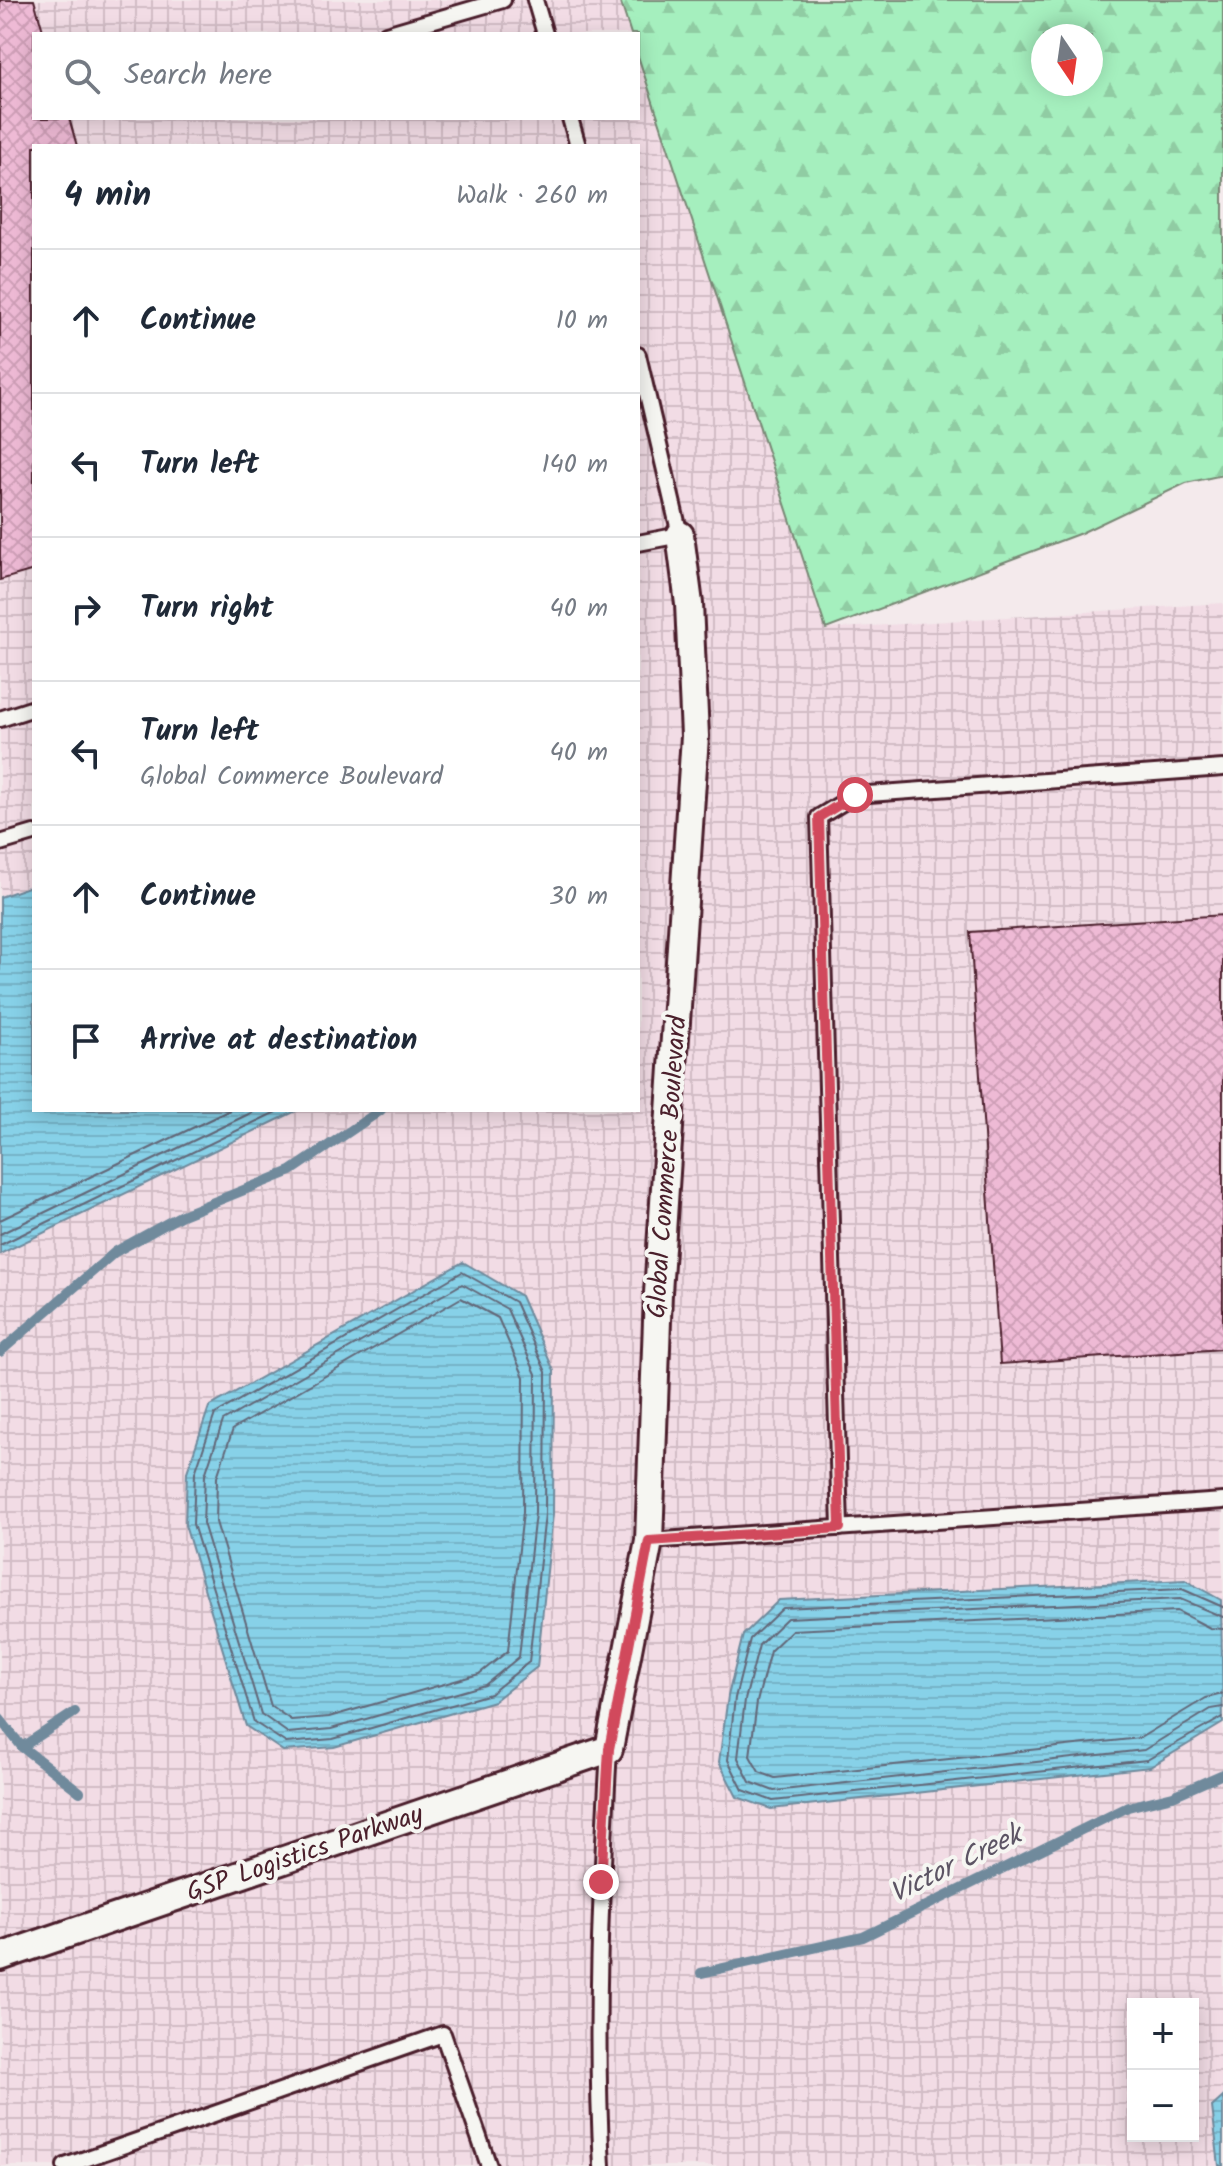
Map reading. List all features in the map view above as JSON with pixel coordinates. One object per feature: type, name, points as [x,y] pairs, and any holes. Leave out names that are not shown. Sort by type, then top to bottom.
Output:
[{"type":"street","name":"Global Commerce Boulevard","points":[[609,1749],[649,1541],[658,1293],[695,736],[689,604],[680,535]]},
{"type":"street","name":"GSP Logistics Parkway","points":[[0,1957],[609,1749]]},
{"type":"lane","points":[[393,32],[503,0]]},
{"type":"lane","points":[[535,0],[544,32]]},
{"type":"lane","points":[[571,120],[577,144]]},
{"type":"lane","points":[[640,364],[680,535],[640,543]]},
{"type":"lane","points":[[0,719],[32,709]]},
{"type":"lane","points":[[840,1528],[819,817],[855,795],[1223,768]]},
{"type":"lane","points":[[0,843],[32,834]]},
{"type":"lane","points":[[649,1541],[1223,1501]]},
{"type":"lane","points":[[602,2166],[599,2111],[601,1882],[609,1749]]},
{"type":"lane","points":[[65,2166],[443,2034],[489,2166]]},
{"type":"shaded area","points":[[0,0],[620,0],[630,32],[32,32],[32,120],[640,120],[640,62],[826,629],[1223,603],[1223,2166],[0,2166]]},
{"type":"green space","points":[[620,0],[1223,0],[1223,475],[1186,483],[1081,533],[826,629],[640,62],[640,32],[630,32]]},
{"type":"water","points":[[32,886],[32,1112],[294,1112],[0,1254],[0,897]]},
{"type":"water","points":[[463,1262],[521,1296],[554,1371],[553,1514],[537,1667],[494,1701],[334,1747],[283,1751],[246,1726],[185,1525],[187,1472],[209,1407]]},
{"type":"water","points":[[1185,1580],[1221,1600],[1223,1723],[1150,1767],[771,1809],[737,1797],[719,1762],[728,1696],[743,1635],[779,1600]]},
{"type":"water","points":[[1223,2097],[1223,2166],[1219,2166],[1212,2107]]},
{"type":"building","points":[[0,0],[34,0],[43,32],[32,32],[32,120],[70,120],[76,144],[32,144],[32,571],[0,580]]},
{"type":"building","points":[[1223,915],[1223,1349],[1000,1364],[970,932]]},
{"type":"waterway","points":[[0,1352],[115,1252],[182,1215],[291,1171],[378,1112]]},
{"type":"waterway","points":[[22,1747],[75,1712]]},
{"type":"waterway","name":"Victor Creek","points":[[0,1719],[22,1747],[80,1792]]},
{"type":"waterway","name":"Victor Creek","points":[[701,1973],[863,1937],[1128,1807],[1173,1796],[1223,1774]]},
{"type":"route","points":[[601,1882],[609,1749],[649,1541],[840,1528],[819,817],[855,795]]}]
